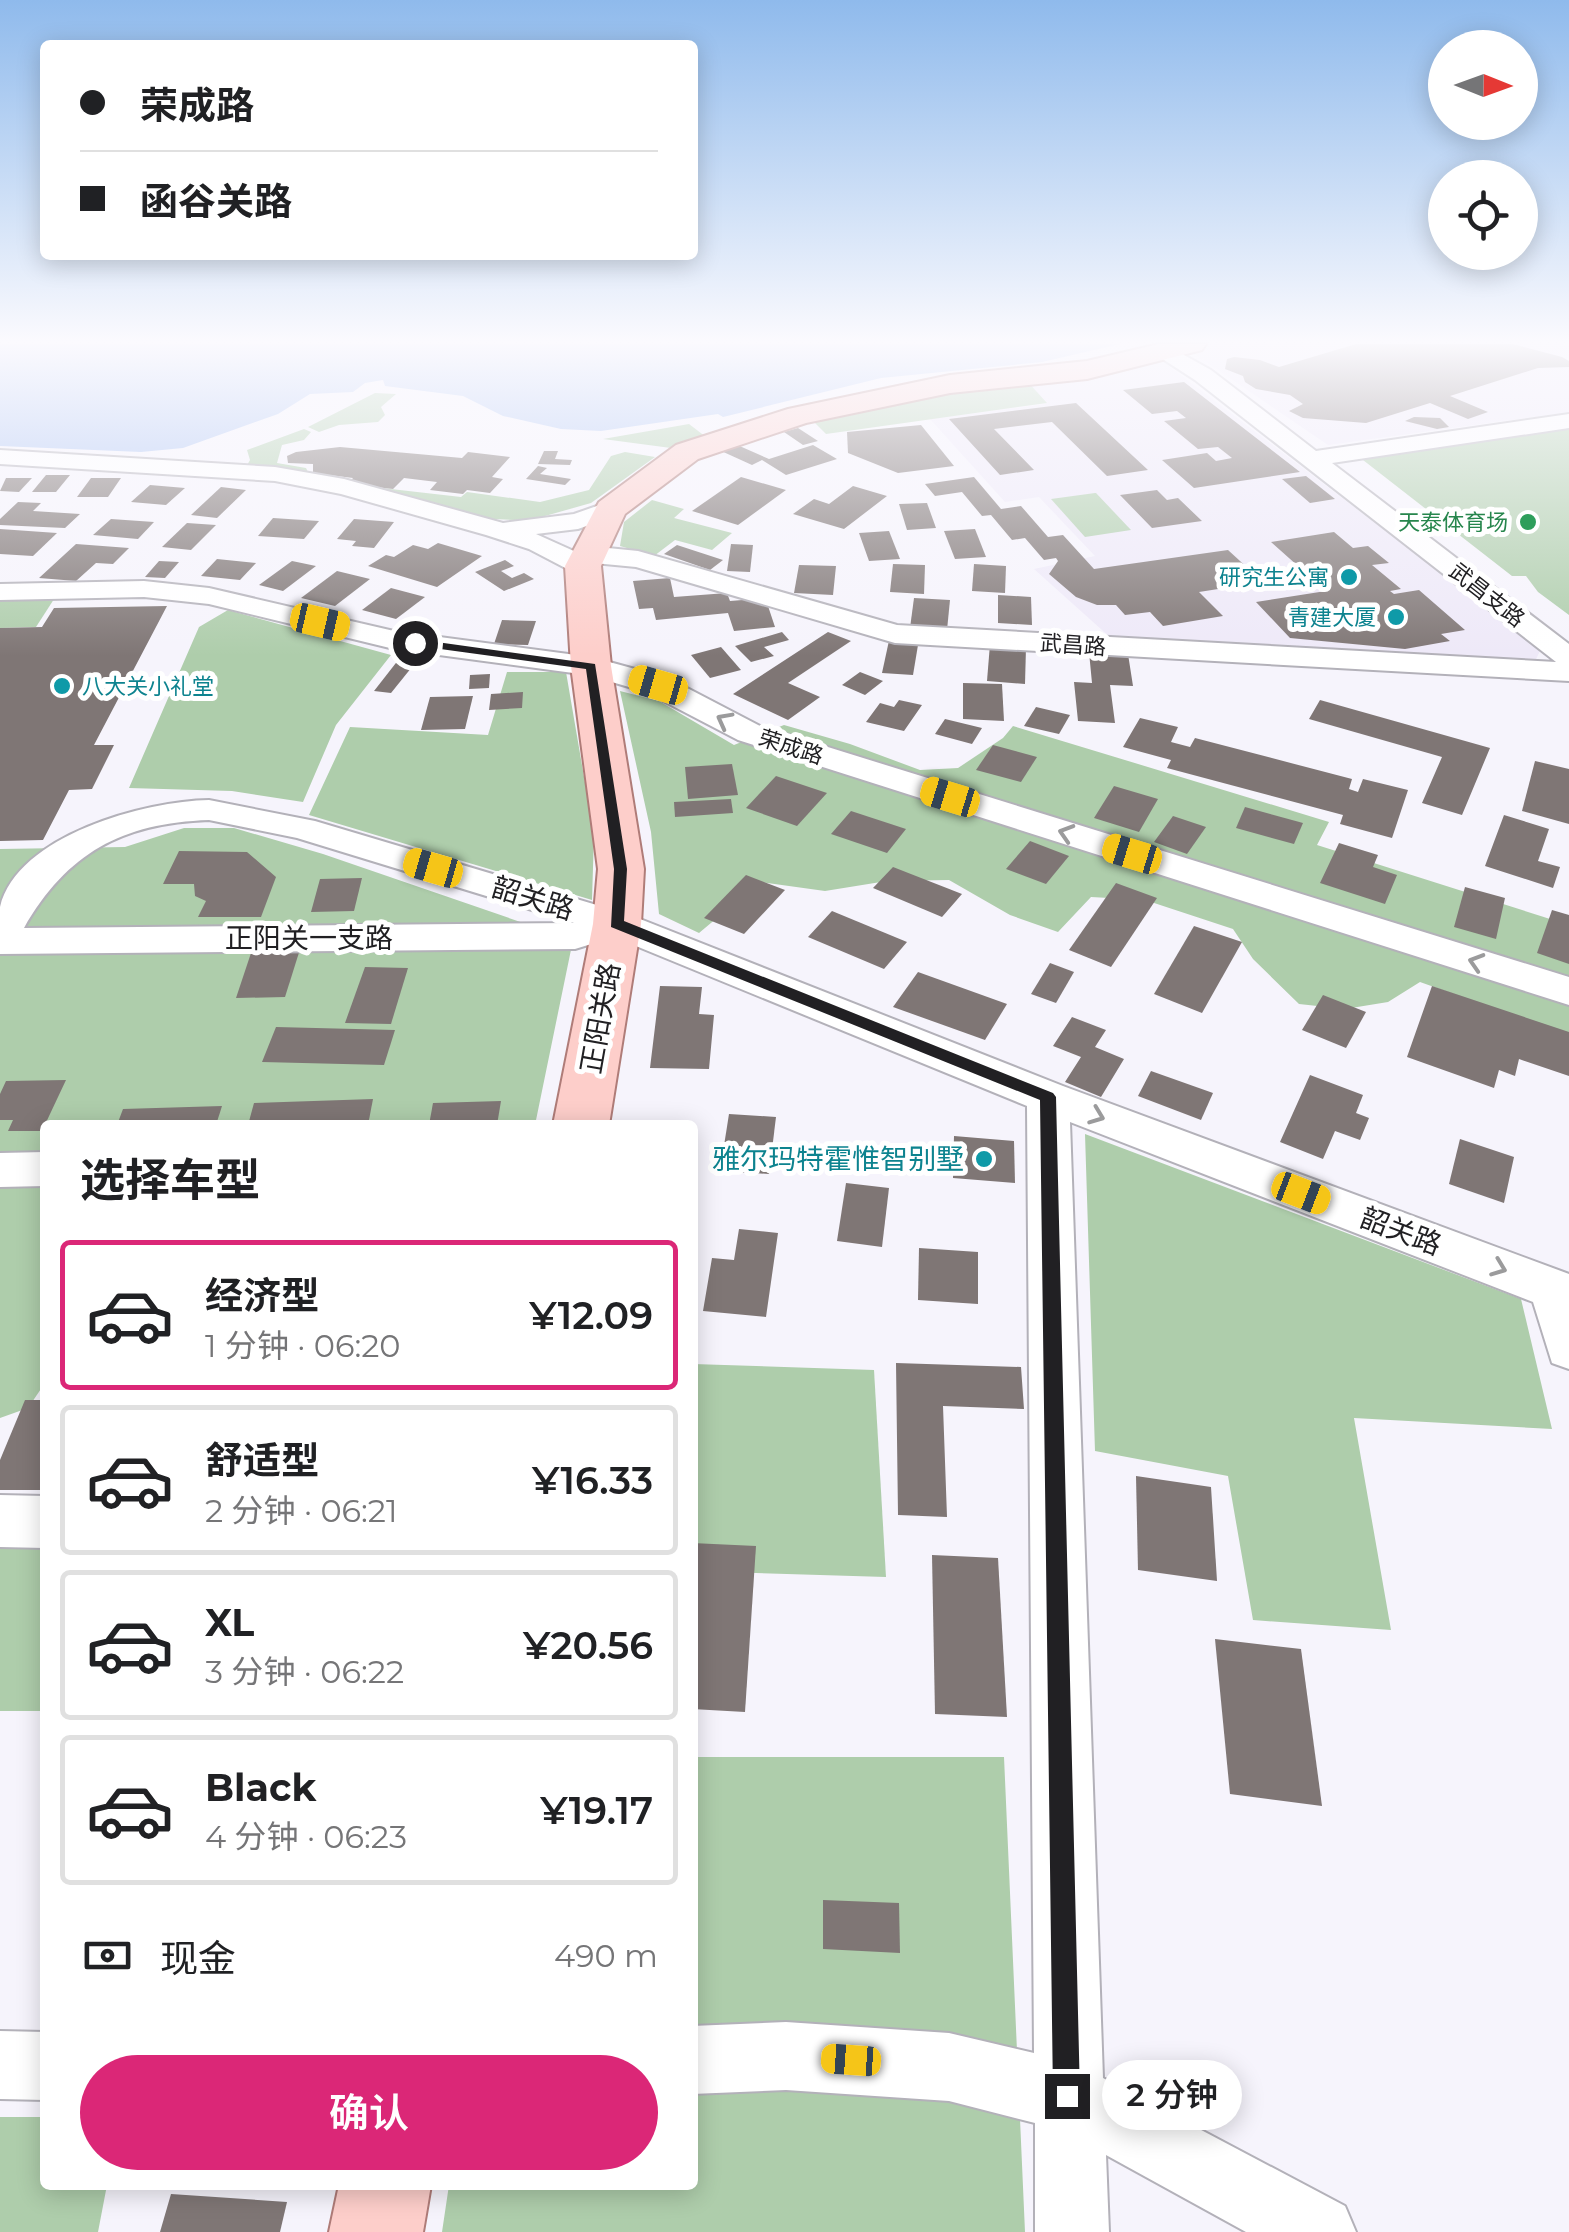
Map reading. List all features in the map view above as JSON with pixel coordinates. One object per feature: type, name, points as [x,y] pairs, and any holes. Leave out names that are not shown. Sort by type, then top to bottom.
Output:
[{"type":"main road","points":[[586,560],[611,509],[687,452],[699,448]]},
{"type":"main road","name":"正阳关路","points":[[582,1120],[616,924],[620,869],[591,666],[586,560]]},
{"type":"main road","points":[[376,2232],[384,2190]]},
{"type":"street","name":"武昌支路","points":[[1302,448],[1569,658]]},
{"type":"street","points":[[1315,458],[1384,448]]},
{"type":"street","points":[[0,457],[275,474],[344,487],[495,529],[586,560]]},
{"type":"street","name":"武昌支路","points":[[1315,458],[1350,471],[1569,636]]},
{"type":"street","points":[[495,529],[526,530],[578,521],[611,509]]},
{"type":"street","name":"武昌路","points":[[586,560],[638,559],[895,634],[1569,672]]},
{"type":"street","name":"荣成路","points":[[0,592],[144,589],[208,596],[394,640],[591,666],[658,685],[749,733],[1569,991]]},
{"type":"street","name":"韶关路","points":[[5,931],[32,883],[65,851],[124,824],[173,811],[209,810],[303,829],[616,924],[1048,1097],[1562,1292]]},
{"type":"street","name":"正阳关一支路","points":[[5,931],[575,936],[616,924]]},
{"type":"street","points":[[1048,1097],[1072,2232]]},
{"type":"street","points":[[0,1170],[40,1169]]},
{"type":"street","points":[[1562,1292],[1569,1348]]},
{"type":"street","points":[[0,1521],[40,1522]]},
{"type":"street","points":[[698,2060],[786,2056],[949,2067],[1067,2096],[1319,2232]]},
{"type":"street","points":[[0,2065],[40,2066]]},
{"type":"shaded area","name":"青建大厦","points":[[956,448],[1277,448],[1541,649],[1536,659],[1512,663],[1112,639],[1034,569],[1095,556],[1039,497],[1005,502]]},
{"type":"green space","points":[[281,448],[277,463],[306,468],[309,474],[350,479],[347,484],[461,497],[467,492],[540,502],[589,490],[611,456],[625,452],[655,457],[591,503],[538,518],[515,520],[493,519],[245,469],[250,460],[247,450]]},
{"type":"green space","name":"天泰体育场","points":[[1387,448],[1569,448],[1569,615],[1538,592],[1526,576],[1512,576],[1354,453]]},
{"type":"green space","points":[[1095,493],[1131,530],[1085,537],[1051,499]]},
{"type":"green space","points":[[652,500],[684,509],[674,518],[732,533],[712,550],[675,540],[654,556],[620,546],[624,522]]},
{"type":"green space","points":[[56,596],[36,627],[0,628],[0,597]]},
{"type":"green space","points":[[228,610],[391,655],[336,725],[303,802],[232,791],[129,788],[199,627]]},
{"type":"green space","points":[[507,672],[566,672],[594,835],[592,900],[309,815],[350,727],[488,735]]},
{"type":"green space","points":[[620,691],[659,701],[734,745],[784,725],[920,770],[958,768],[1003,738],[1013,726],[1329,822],[1317,845],[1569,925],[1569,1039],[1420,982],[1388,1002],[1345,1009],[1299,1004],[1253,959],[1233,929],[1145,900],[1091,897],[1058,932],[1010,915],[949,880],[887,881],[825,891],[760,882],[699,933],[659,914],[651,832]]},
{"type":"green space","points":[[184,828],[234,828],[323,854],[573,940],[536,1120],[40,1120],[40,1390],[28,1408],[0,1418],[0,849],[125,847]]},
{"type":"green space","points":[[1085,1134],[1521,1299],[1552,1429],[1354,1418],[1391,1630],[1253,1620],[1228,1476],[1095,1451]]},
{"type":"green space","points":[[698,1364],[874,1370],[886,1577],[698,1571]]},
{"type":"green space","points":[[40,1518],[40,1711],[0,1711],[0,1519]]},
{"type":"green space","points":[[698,1757],[1004,1757],[1025,2232],[442,2232],[448,2190],[698,2190]]},
{"type":"green space","points":[[0,2117],[40,2117],[40,2190],[106,2190],[98,2232],[0,2232]]},
{"type":"water","points":[[51,448],[181,448],[141,452]]},
{"type":"building","points":[[353,448],[462,458],[468,452],[510,457],[492,477],[503,479],[490,493],[467,490],[463,494],[430,490],[437,482],[404,478],[393,489],[348,484],[353,478],[313,473],[313,464],[288,463],[287,456]]},
{"type":"building","points":[[744,448],[769,459],[803,448],[818,448],[837,459],[786,475],[762,460],[752,465],[719,450]]},
{"type":"building","points":[[848,448],[940,448],[954,466],[898,473],[848,453]]},
{"type":"building","points":[[976,448],[1013,448],[1034,470],[1000,475]]},
{"type":"building","points":[[1079,448],[1125,448],[1148,470],[1107,476]]},
{"type":"building","points":[[1219,448],[1269,448],[1300,472],[1194,488],[1162,460],[1207,453],[1216,461],[1232,458]]},
{"type":"building","points":[[544,451],[558,451],[555,459],[572,460],[570,465],[538,464]]},
{"type":"building","points":[[538,466],[547,468],[540,474],[571,479],[565,485],[526,479]]},
{"type":"building","points":[[46,475],[70,475],[56,492],[32,492]]},
{"type":"building","points":[[1306,476],[1335,499],[1310,503],[1282,479]]},
{"type":"building","points":[[741,477],[786,490],[738,525],[692,511]]},
{"type":"building","points":[[974,477],[1001,509],[1021,506],[1048,537],[1063,535],[1094,569],[1228,550],[1263,582],[1199,592],[1223,616],[1163,626],[1150,612],[1125,615],[1116,605],[1097,605],[1076,597],[1049,574],[1058,561],[1056,558],[1044,560],[1025,538],[1012,540],[991,515],[982,516],[962,492],[935,496],[925,484]]},
{"type":"building","points":[[6,478],[32,478],[19,492],[0,491]]},
{"type":"building","points":[[91,478],[121,478],[108,497],[77,497]]},
{"type":"building","points":[[150,485],[185,488],[166,505],[131,502]]},
{"type":"building","points":[[853,486],[887,496],[844,529],[793,514],[814,499],[829,504]]},
{"type":"building","points":[[221,487],[246,490],[217,518],[191,515]]},
{"type":"building","points":[[1157,490],[1167,500],[1178,498],[1202,521],[1152,528],[1120,495]]},
{"type":"building","points":[[18,502],[41,503],[33,511],[80,514],[65,528],[0,525],[0,519]]},
{"type":"building","points":[[927,503],[936,528],[907,530],[899,504]]},
{"type":"building","points":[[273,518],[319,521],[304,539],[258,536]]},
{"type":"building","points":[[111,519],[154,522],[138,539],[93,535]]},
{"type":"building","points":[[354,519],[394,522],[374,548],[352,546],[356,541],[337,539]]},
{"type":"building","points":[[187,523],[216,525],[191,550],[162,547]]},
{"type":"building","points":[[0,529],[57,533],[33,556],[0,554]]},
{"type":"building","points":[[975,529],[986,557],[955,559],[944,531]]},
{"type":"building","points":[[889,531],[900,559],[869,561],[859,533]]},
{"type":"building","points":[[1334,532],[1353,548],[1368,546],[1389,563],[1372,565],[1401,589],[1390,591],[1394,594],[1419,590],[1465,630],[1441,634],[1450,641],[1405,649],[1290,638],[1256,602],[1326,591],[1271,542]]},
{"type":"building","points":[[438,543],[482,556],[437,587],[368,566],[413,545],[428,549]]},
{"type":"building","points":[[76,544],[129,548],[113,564],[96,563],[76,581],[39,578]]},
{"type":"building","points":[[731,544],[753,545],[750,572],[727,571]]},
{"type":"building","points":[[677,545],[723,560],[710,570],[664,554]]},
{"type":"building","points":[[217,559],[256,563],[240,580],[201,576]]},
{"type":"building","points":[[505,560],[514,566],[501,571],[512,578],[524,573],[534,579],[504,591],[475,572]]},
{"type":"building","points":[[159,561],[179,562],[165,578],[145,577]]},
{"type":"building","points":[[292,561],[316,566],[283,591],[259,585]]},
{"type":"building","points":[[893,564],[925,565],[924,594],[890,592]]},
{"type":"building","points":[[974,564],[1006,566],[1005,593],[972,591]]},
{"type":"building","points":[[799,565],[836,566],[833,595],[794,593]]},
{"type":"building","points":[[337,571],[370,579],[335,606],[301,598]]},
{"type":"building","points":[[670,578],[674,597],[727,593],[730,601],[755,599],[756,604],[767,603],[775,627],[734,631],[728,613],[656,620],[653,608],[639,609],[633,581]]},
{"type":"building","points":[[391,588],[425,597],[396,619],[362,610]]},
{"type":"building","points":[[998,595],[1031,597],[1032,625],[998,623]]},
{"type":"building","points":[[914,598],[950,600],[947,630],[910,628]]},
{"type":"building","name":"八大关小礼堂","points":[[167,606],[94,745],[114,745],[92,789],[69,790],[43,840],[0,841],[0,628],[42,627],[54,608]]},
{"type":"building","points":[[502,620],[536,621],[528,645],[494,644]]},
{"type":"building","points":[[782,632],[789,640],[764,647],[774,656],[751,662],[735,646]]},
{"type":"building","points":[[828,632],[851,641],[788,683],[820,697],[788,720],[733,694]]},
{"type":"building","points":[[890,636],[919,639],[913,675],[882,673]]},
{"type":"building","points":[[990,644],[1026,647],[1025,684],[987,681]]},
{"type":"building","points":[[721,647],[741,670],[710,678],[691,655]]},
{"type":"building","points":[[1089,652],[1128,654],[1133,686],[1110,685],[1115,723],[1078,721],[1074,682],[1092,683]]},
{"type":"building","points":[[399,659],[416,662],[391,693],[374,691]]},
{"type":"building","points":[[860,672],[883,681],[865,695],[842,685]]},
{"type":"building","points":[[490,674],[489,688],[469,689],[470,675]]},
{"type":"building","points":[[963,683],[1002,684],[1004,721],[963,719]]},
{"type":"building","points":[[523,692],[522,708],[489,710],[491,694]]},
{"type":"building","points":[[473,696],[465,729],[421,730],[430,697]]},
{"type":"building","points":[[899,700],[922,705],[904,731],[866,722],[880,703],[894,707]]},
{"type":"building","points":[[1320,700],[1490,748],[1462,815],[1422,803],[1442,757],[1309,719]]},
{"type":"building","points":[[1036,707],[1070,715],[1059,734],[1024,726]]},
{"type":"building","points":[[1140,718],[1178,727],[1171,742],[1190,747],[1195,738],[1352,779],[1349,789],[1358,792],[1363,779],[1408,790],[1392,838],[1340,824],[1343,815],[1167,768],[1171,760],[1123,747]]},
{"type":"building","points":[[945,719],[982,728],[972,744],[935,734]]},
{"type":"building","points":[[993,745],[1037,757],[1021,782],[976,770]]},
{"type":"building","points":[[1535,761],[1569,769],[1569,824],[1522,811]]},
{"type":"building","points":[[732,764],[738,795],[688,799],[685,767]]},
{"type":"building","points":[[776,776],[827,793],[797,826],[746,808]]},
{"type":"building","points":[[1114,786],[1158,799],[1139,832],[1094,818]]},
{"type":"building","points":[[731,799],[733,813],[675,817],[674,802]]},
{"type":"building","points":[[1245,807],[1303,823],[1294,844],[1236,828]]},
{"type":"building","points":[[851,811],[906,829],[887,853],[831,834]]},
{"type":"building","points":[[1504,815],[1549,829],[1538,861],[1560,867],[1553,888],[1485,866]]},
{"type":"building","points":[[1173,816],[1206,827],[1187,854],[1154,842]]},
{"type":"building","points":[[1030,841],[1069,856],[1046,884],[1006,869]]},
{"type":"building","points":[[1339,843],[1378,855],[1373,867],[1397,875],[1385,904],[1320,883]]},
{"type":"building","points":[[179,851],[247,852],[276,877],[261,917],[198,917],[206,901],[195,896],[194,884],[163,884]]},
{"type":"building","points":[[893,867],[962,894],[942,917],[873,888]]},
{"type":"building","points":[[746,875],[785,890],[744,934],[704,918]]},
{"type":"building","points":[[362,878],[354,911],[311,912],[320,879]]},
{"type":"building","points":[[1116,883],[1157,898],[1111,967],[1069,950]]},
{"type":"building","points":[[1465,887],[1505,898],[1496,939],[1454,927]]},
{"type":"building","points":[[1552,910],[1569,915],[1569,964],[1537,953]]},
{"type":"building","points":[[832,911],[907,942],[884,969],[808,937]]},
{"type":"building","points":[[1194,926],[1242,942],[1202,1013],[1154,994]]},
{"type":"building","points":[[302,943],[285,997],[236,998],[254,944]]},
{"type":"building","points":[[1050,963],[1074,972],[1056,1003],[1031,994]]},
{"type":"building","points":[[365,967],[408,968],[391,1024],[345,1023]]},
{"type":"building","points":[[918,972],[1007,1004],[985,1040],[893,1007]]},
{"type":"building","points":[[660,986],[702,987],[699,1014],[714,1015],[709,1069],[650,1068]]},
{"type":"building","points":[[1432,986],[1569,1032],[1569,1076],[1519,1059],[1515,1076],[1499,1070],[1494,1088],[1407,1057]]},
{"type":"building","points":[[1323,995],[1366,1012],[1346,1048],[1302,1030]]},
{"type":"building","points":[[1072,1017],[1106,1030],[1095,1047],[1124,1059],[1101,1097],[1065,1082],[1081,1057],[1053,1046]]},
{"type":"building","points":[[276,1027],[395,1030],[384,1065],[262,1062]]},
{"type":"building","points":[[1151,1071],[1213,1093],[1201,1120],[1138,1096]]},
{"type":"building","points":[[1310,1075],[1363,1095],[1356,1113],[1369,1118],[1360,1140],[1335,1131],[1323,1159],[1280,1142]]},
{"type":"building","points":[[66,1080],[47,1120],[40,1120],[40,1131],[8,1131],[13,1120],[0,1120],[0,1094],[6,1081]]},
{"type":"building","points":[[373,1099],[369,1120],[249,1120],[254,1103]]},
{"type":"building","points":[[501,1101],[498,1120],[430,1120],[433,1103]]},
{"type":"building","points":[[222,1106],[218,1120],[119,1120],[123,1109]]},
{"type":"building","points":[[729,1114],[776,1117],[769,1174],[720,1171]]},
{"type":"building","name":"雅尔玛特霍惟智别墅","points":[[954,1136],[1014,1141],[1015,1183],[953,1178]]},
{"type":"building","points":[[1460,1139],[1514,1157],[1504,1203],[1449,1184]]},
{"type":"building","points":[[846,1183],[889,1188],[882,1247],[837,1241]]},
{"type":"building","points":[[739,1229],[778,1233],[766,1317],[703,1311],[712,1258],[734,1260]]},
{"type":"building","points":[[919,1248],[978,1252],[978,1304],[918,1300]]},
{"type":"building","points":[[896,1363],[1021,1367],[1024,1409],[943,1406],[947,1517],[898,1515]]},
{"type":"building","points":[[25,1400],[40,1400],[40,1490],[0,1490],[0,1460]]},
{"type":"building","points":[[1136,1476],[1211,1487],[1217,1581],[1138,1570]]},
{"type":"building","points":[[698,1543],[756,1546],[745,1712],[698,1709]]},
{"type":"building","points":[[932,1555],[998,1558],[1007,1717],[935,1714]]},
{"type":"building","points":[[1215,1639],[1301,1649],[1322,1806],[1230,1794]]},
{"type":"building","points":[[823,1900],[899,1903],[900,1953],[823,1949]]},
{"type":"building","points":[[171,2194],[287,2202],[280,2232],[160,2232]]},
{"type":"place","name":"天泰体育场","points":[[1528,522]]},
{"type":"place","name":"研究生公寓","points":[[1349,577]]},
{"type":"place","name":"青建大厦","points":[[1396,617]]},
{"type":"place","name":"八大关小礼堂","points":[[62,686]]},
{"type":"place","name":"雅尔玛特霍惟智别墅","points":[[984,1159]]},
{"type":"route","points":[[415,643],[591,666],[620,869],[616,924],[1048,1097],[1067,2096]]}]
